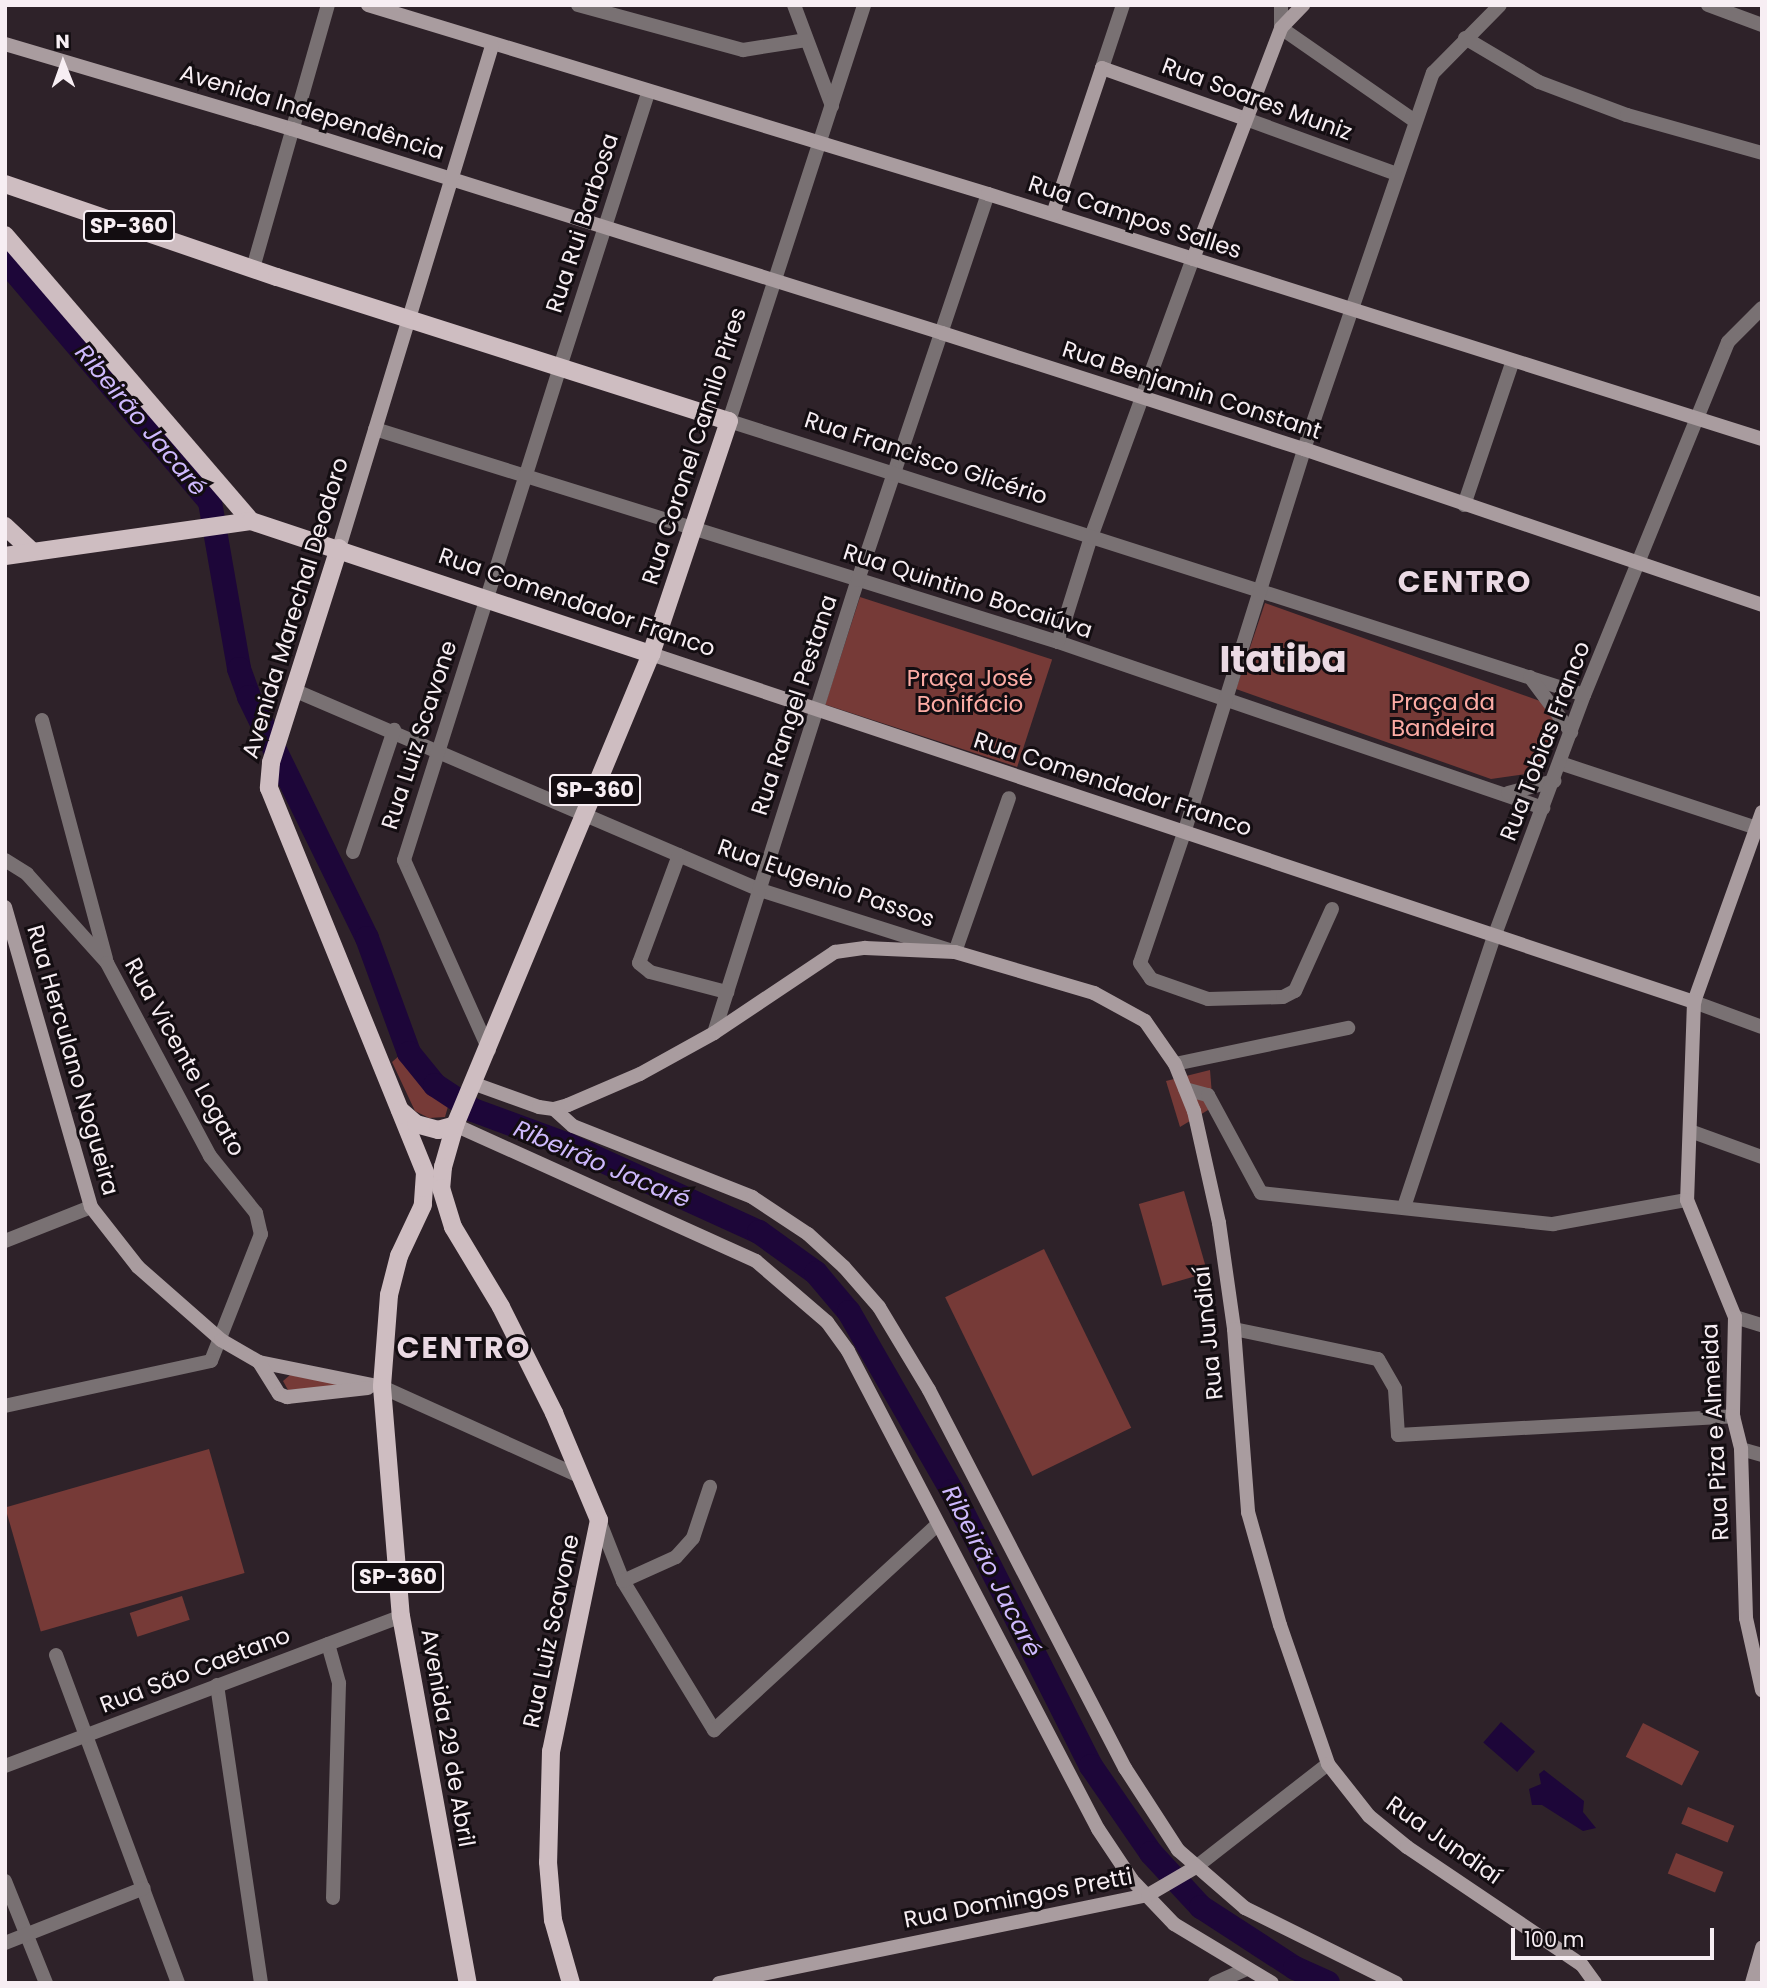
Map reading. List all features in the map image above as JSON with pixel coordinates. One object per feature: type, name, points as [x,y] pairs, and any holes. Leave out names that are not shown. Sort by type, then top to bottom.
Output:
[{"type":"main road","name":"Rua Campos Salles","points":[[368,5],[492,46],[1053,214],[1512,363],[1696,416],[1762,439]]},
{"type":"main road","points":[[1193,259],[1243,118],[1281,28],[1303,5]]},
{"type":"main road","name":"Avenida Independência","points":[[5,44],[606,226]]},
{"type":"main road","name":"Avenida Marechal Deodoro","points":[[425,1173],[269,788],[271,763],[286,726],[492,46]]},
{"type":"main road","name":"Rua Soares Muniz","points":[[1102,68],[1243,118]]},
{"type":"main road","points":[[1053,214],[1102,68]]},
{"type":"main road","name":"SP-360","points":[[7,188],[253,268]]},
{"type":"main road","name":"Rua Benjamin Constant","points":[[606,226],[1304,449],[1762,605]]},
{"type":"main road","points":[[5,235],[251,520]]},
{"type":"main road","name":"Rua Francisco Glicério","points":[[253,268],[729,421]]},
{"type":"main road","name":"Rua Coronel Camilo Pires","points":[[489,1050],[651,654],[729,421]]},
{"type":"main road","points":[[5,556],[251,520]]},
{"type":"main road","name":"Rua Comendador Franco","points":[[251,520],[1694,1002]]},
{"type":"main road","points":[[5,526],[32,551]]},
{"type":"main road","name":"Rua Piza e Almeida","points":[[1762,812],[1759,829],[1694,1002],[1687,1200],[1735,1317],[1733,1416],[1741,1448],[1746,1618],[1762,1690]]},
{"type":"main road","name":"Rua Herculano Nogueira","points":[[5,907],[91,1207],[138,1267],[221,1340],[259,1362],[382,1387]]},
{"type":"main road","name":"Rua Jundiaí","points":[[554,1110],[640,1074],[714,1033],[835,952],[865,948],[955,952],[1094,993],[1145,1021],[1175,1064],[1185,1089],[1219,1223],[1234,1329],[1248,1512],[1280,1625],[1328,1764],[1369,1815],[1407,1847],[1582,1965],[1595,1983]]},
{"type":"main road","name":"Rua Luiz Scavone","points":[[489,1050],[457,1121],[441,1188],[453,1227],[501,1307],[554,1413],[599,1520],[551,1751],[548,1862],[553,1920],[571,1983]]},
{"type":"main road","points":[[473,1088],[554,1110],[573,1126],[752,1197],[808,1234],[862,1286],[929,1390],[1125,1768],[1178,1850],[1193,1869],[1245,1908],[1396,1983]]},
{"type":"main road","points":[[400,1110],[416,1124],[438,1130],[457,1121],[757,1261],[801,1295],[848,1351],[936,1526],[1098,1829],[1132,1880],[1151,1893],[1174,1924],[1244,1970],[1272,1983]]},
{"type":"main road","name":"Avenida 29 de Abril","points":[[425,1173],[423,1205],[399,1256],[389,1295],[382,1387],[401,1616],[468,1983]]},
{"type":"main road","points":[[416,1219],[442,1219],[453,1227]]},
{"type":"main road","points":[[259,1362],[279,1394],[287,1397],[382,1387]]},
{"type":"main road","points":[[273,1382],[280,1373],[293,1369]]},
{"type":"main road","name":"Rua Domingos Pretti","points":[[719,1983],[1151,1893],[1193,1869]]},
{"type":"main road","points":[[1752,1981],[1762,1947]]},
{"type":"street","points":[[253,268],[328,5]]},
{"type":"street","points":[[578,5],[743,50],[806,40]]},
{"type":"street","points":[[793,5],[831,106]]},
{"type":"street","name":"Rua Coronel Camilo Pires","points":[[729,421],[864,5]]},
{"type":"street","points":[[1102,68],[1123,5]]},
{"type":"street","points":[[1281,5],[1281,28],[1415,121]]},
{"type":"street","points":[[1332,909],[1295,991],[1283,998],[1208,999],[1152,979],[1140,963],[1184,833],[1304,449],[1433,73],[1500,5]]},
{"type":"street","points":[[1708,5],[1762,24]]},
{"type":"street","points":[[1465,38],[1539,82],[1627,114],[1762,153]]},
{"type":"street","name":"Rua Rui Barbosa","points":[[560,367],[648,93]]},
{"type":"street","name":"Rua Soares Muniz","points":[[1243,118],[1397,174]]},
{"type":"street","name":"Rua Rangel Pestana","points":[[714,1033],[858,580],[896,475],[988,194]]},
{"type":"street","points":[[1058,642],[1091,537],[1193,259]]},
{"type":"street","name":"Rua Tobias Franco","points":[[1404,1207],[1494,937],[1584,695],[1728,342],[1762,308]]},
{"type":"street","points":[[1464,505],[1512,363]]},
{"type":"street","name":"Rua Luiz Scavone","points":[[489,1050],[404,860],[490,599],[560,367]]},
{"type":"street","name":"Rua Francisco Glicério","points":[[729,421],[1584,695]]},
{"type":"street","name":"Rua Quintino Bocaiúva","points":[[375,429],[1058,642],[1543,808]]},
{"type":"street","points":[[1530,677],[1571,732]]},
{"type":"street","name":"Rua Eugenio Passos","points":[[296,691],[394,730],[760,890],[955,952]]},
{"type":"street","points":[[42,720],[107,963]]},
{"type":"street","points":[[353,852],[394,730]]},
{"type":"street","points":[[1560,763],[1759,829]]},
{"type":"street","points":[[1502,794],[1554,780]]},
{"type":"street","points":[[955,952],[1009,798]]},
{"type":"street","points":[[679,855],[639,963],[650,972],[727,992]]},
{"type":"street","name":"Rua Vicente Logato","points":[[5,860],[27,874],[107,963],[210,1156],[256,1213],[261,1242],[211,1361],[196,1367],[5,1406]]},
{"type":"street","name":"Rua Comendador Franco","points":[[1694,1002],[1762,1027]]},
{"type":"street","points":[[1175,1064],[1348,1028]]},
{"type":"street","points":[[1185,1089],[1208,1095],[1261,1193],[1553,1224],[1687,1200]]},
{"type":"street","points":[[1690,1131],[1762,1157]]},
{"type":"street","points":[[5,1241],[91,1207]]},
{"type":"street","points":[[1735,1317],[1762,1325]]},
{"type":"street","points":[[1234,1329],[1378,1359],[1395,1389],[1398,1435],[1733,1416]]},
{"type":"street","points":[[382,1387],[579,1476]]},
{"type":"street","points":[[1741,1448],[1762,1455]]},
{"type":"street","points":[[623,1581],[676,1557],[693,1538],[710,1487]]},
{"type":"street","points":[[599,1520],[623,1581],[714,1730],[936,1526]]},
{"type":"street","name":"Rua São Caetano","points":[[5,1766],[401,1616]]},
{"type":"street","points":[[328,1644],[339,1683],[333,1898]]},
{"type":"street","points":[[56,1655],[178,1983]]},
{"type":"street","points":[[217,1685],[261,1983]]},
{"type":"street","name":"Rua Domingos Pretti","points":[[1193,1869],[1328,1764]]},
{"type":"street","points":[[5,1881],[46,1983]]},
{"type":"street","points":[[5,1943],[144,1888]]},
{"type":"street","points":[[1215,1983],[1244,1970]]},
{"type":"green space","name":"Praça José Bonifácio","points":[[860,597],[1052,659],[1017,767],[825,704]]},
{"type":"green space","name":"Praça da Bandeira","points":[[1265,603],[1540,701],[1557,725],[1540,772],[1491,779],[1236,689]]},
{"type":"green space","points":[[399,1056],[428,1090],[449,1103],[445,1117],[429,1118],[415,1111],[392,1062]]},
{"type":"green space","points":[[1210,1070],[1213,1107],[1180,1127],[1166,1081]]},
{"type":"green space","points":[[1184,1191],[1207,1273],[1162,1286],[1139,1204]]},
{"type":"green space","points":[[1044,1249],[1131,1428],[1032,1476],[945,1297]]},
{"type":"green space","points":[[290,1375],[349,1386],[288,1390],[283,1381]]},
{"type":"green space","points":[[209,1449],[245,1573],[41,1631],[5,1507]]},
{"type":"green space","points":[[182,1596],[190,1620],[137,1637],[130,1613]]},
{"type":"green space","points":[[1643,1723],[1699,1752],[1682,1785],[1626,1757]]},
{"type":"green space","points":[[1688,1807],[1734,1826],[1728,1842],[1681,1824]]},
{"type":"green space","points":[[1676,1853],[1723,1872],[1715,1893],[1668,1873]]},
{"type":"shaded area","points":[[1501,1722],[1535,1752],[1517,1772],[1483,1742]]},
{"type":"shaded area","points":[[1544,1770],[1584,1801],[1583,1812],[1596,1828],[1583,1831],[1542,1805],[1532,1805],[1529,1789],[1541,1784],[1539,1774]]},
{"type":"waterway","name":"Ribeirão Jacaré","points":[[5,260],[210,502],[239,669],[249,697],[367,938],[409,1053],[435,1085],[473,1110],[568,1145],[759,1232],[816,1273],[849,1312],[952,1491],[1091,1766],[1151,1853],[1201,1907],[1295,1968],[1328,1983]]},
{"type":"district","name":"CENTRO","points":[[1465,582]]},
{"type":"district","name":"Itatiba","points":[[1283,659]]},
{"type":"district","name":"CENTRO","points":[[464,1348]]}]
